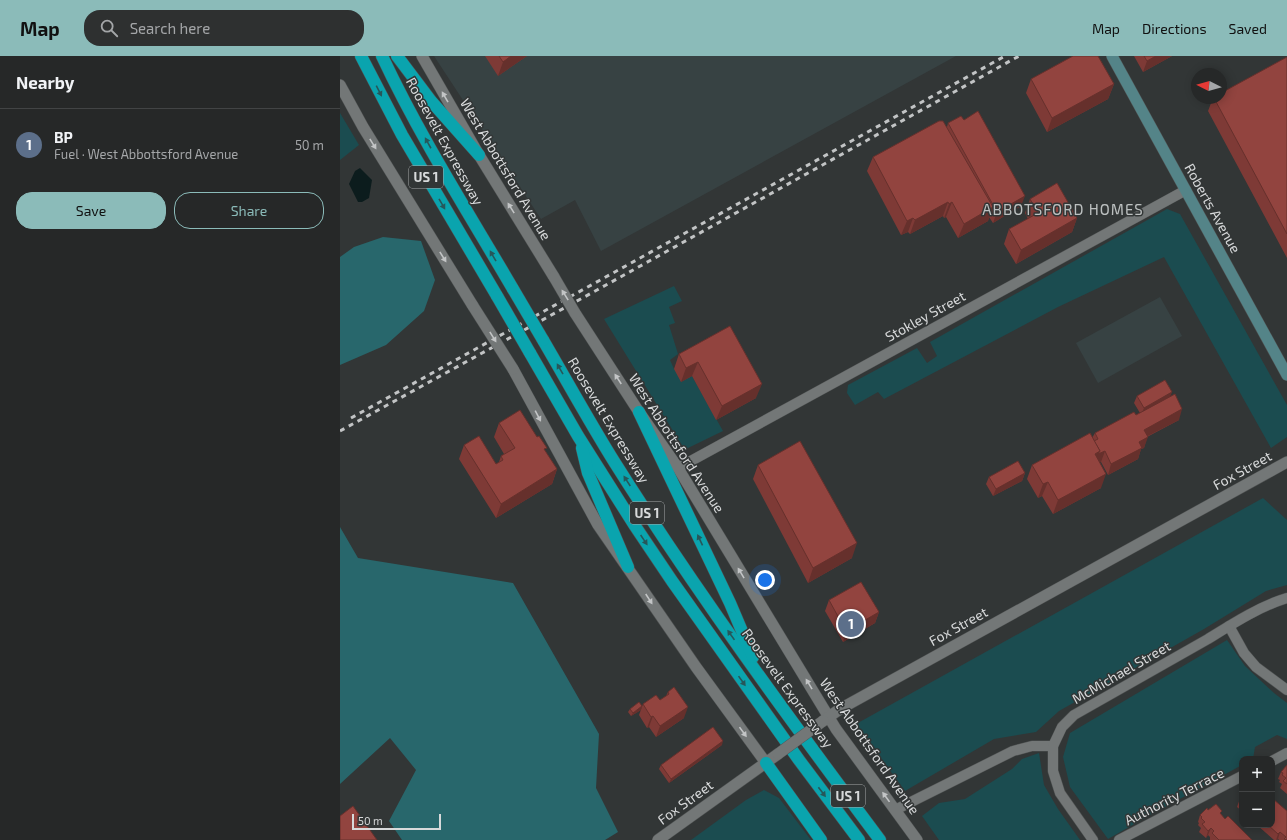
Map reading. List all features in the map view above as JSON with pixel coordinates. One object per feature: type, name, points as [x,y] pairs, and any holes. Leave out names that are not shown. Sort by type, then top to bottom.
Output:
[{"type":"highway","name":"US 1","points":[[361,56],[409,147],[578,436],[635,526],[672,581],[799,760],[858,840]]},
{"type":"highway","name":"Roosevelt Expressway","points":[[382,56],[429,145],[614,462],[686,571],[880,840]]},
{"type":"highway","points":[[396,56],[431,101],[479,155]]},
{"type":"highway","points":[[639,412],[730,603],[762,678]]},
{"type":"highway","points":[[578,436],[588,473],[628,566]]},
{"type":"highway","points":[[766,763],[821,840]]},
{"type":"main road","name":"Roberts Avenue","points":[[1112,56],[1287,375]]},
{"type":"street","name":"West Abbottsford Avenue","points":[[422,56],[479,155],[576,313],[639,412],[678,468],[826,719],[836,729],[917,840]]},
{"type":"street","points":[[340,85],[363,127],[513,369],[598,525],[766,763]]},
{"type":"street","name":"Stokley Street","points":[[678,468],[1186,190]]},
{"type":"street","name":"Fox Street","points":[[658,840],[845,706],[1287,462]]},
{"type":"street","name":"McMichael Street","points":[[1093,840],[1060,794],[1053,771],[1053,746],[1062,727],[1074,715],[1229,626],[1272,603],[1287,598]]},
{"type":"street","points":[[1229,626],[1244,653],[1256,667],[1287,690]]},
{"type":"street","points":[[895,810],[1013,751],[1032,746],[1053,746]]},
{"type":"street","points":[[1275,759],[1287,753]]},
{"type":"street","name":"Authority Terrace","points":[[1119,840],[1239,778]]},
{"type":"shaded area","points":[[434,56],[956,56],[601,251],[575,200],[541,219]]},
{"type":"shaded area","points":[[340,113],[359,145],[340,160]]},
{"type":"shaded area","points":[[360,168],[372,180],[369,198],[362,202],[358,202],[349,184],[355,171]]},
{"type":"shaded area","points":[[1167,209],[1180,214],[1287,405],[1287,437],[1271,448],[1164,257],[1058,307],[884,399],[878,392],[855,405],[847,393],[848,385],[917,348],[927,363],[937,356],[930,342]]},
{"type":"shaded area","points":[[383,237],[421,241],[435,280],[424,311],[386,345],[340,365],[340,257],[354,247]]},
{"type":"shaded area","points":[[674,286],[682,301],[669,307],[675,323],[669,325],[678,354],[670,360],[674,369],[692,376],[723,431],[688,448],[683,447],[604,319]]},
{"type":"shaded area","points":[[1160,297],[1182,336],[1098,383],[1076,343]]},
{"type":"shaded area","points":[[1263,498],[1287,520],[1287,585],[1266,591],[1204,629],[1059,711],[1036,732],[994,739],[905,791],[856,724]]},
{"type":"shaded area","points":[[340,527],[358,558],[513,583],[599,734],[596,788],[618,832],[605,840],[402,840],[389,821],[416,770],[390,738],[340,784]]},
{"type":"shaded area","points":[[1227,640],[1245,666],[1287,703],[1287,739],[1277,735],[1255,747],[1254,756],[1239,756],[1239,767],[1108,839],[1070,787],[1063,757],[1070,733]]},
{"type":"shaded area","points":[[1039,753],[1044,785],[1058,809],[1080,840],[939,840],[922,816],[939,803],[965,799],[1012,769],[1022,759]]},
{"type":"shaded area","points":[[764,790],[779,798],[811,840],[691,840],[746,800]]},
{"type":"building","points":[[499,56],[511,56],[503,62]]},
{"type":"building","points":[[1073,56],[1098,56],[1114,84],[1052,118],[1031,79]]},
{"type":"building","points":[[1144,56],[1156,56],[1147,61]]},
{"type":"building","points":[[1287,57],[1287,234],[1217,104],[1227,104],[1227,90]]},
{"type":"building","points":[[978,111],[1025,196],[997,212],[948,123],[961,116],[964,120]]},
{"type":"building","points":[[939,121],[943,121],[993,207],[964,224],[952,202],[949,204],[948,202],[915,220],[913,218],[907,221],[873,157]]},
{"type":"building","points":[[1057,183],[1077,218],[1021,250],[1009,229],[1038,213],[1030,199]]},
{"type":"building","points":[[730,326],[762,384],[722,406],[698,362],[686,368],[679,354]]},
{"type":"building","points":[[1165,380],[1172,392],[1144,408],[1137,396]]},
{"type":"building","points":[[1175,394],[1182,409],[1144,430],[1148,437],[1139,442],[1142,448],[1111,464],[1105,451],[1098,454],[1100,451],[1094,441],[1098,439],[1095,433],[1134,412],[1136,415]]},
{"type":"building","points":[[520,410],[537,437],[539,436],[547,448],[544,449],[557,469],[501,504],[464,445],[479,436],[496,464],[503,460],[501,456],[515,448],[499,423]]},
{"type":"building","points":[[1090,433],[1100,451],[1095,454],[1106,474],[1058,500],[1048,482],[1043,484],[1032,465]]},
{"type":"building","points":[[800,441],[857,543],[813,568],[758,465]]},
{"type":"building","points":[[1018,461],[1025,473],[996,489],[989,477]]},
{"type":"building","points":[[861,582],[879,612],[846,631],[829,600]]},
{"type":"building","points":[[674,687],[688,707],[660,726],[653,716],[651,717],[643,704],[656,695],[660,700],[669,694],[668,692]]},
{"type":"building","points":[[639,702],[642,706],[633,713],[630,709]]},
{"type":"building","points":[[713,727],[723,741],[671,779],[661,765]]},
{"type":"building","points":[[1287,765],[1287,784],[1283,781],[1286,778],[1281,772]]},
{"type":"building","points":[[1275,801],[1287,811],[1287,840],[1284,839],[1286,837],[1280,832],[1278,834],[1271,828],[1275,828]]},
{"type":"building","points":[[1216,804],[1222,811],[1220,813],[1225,819],[1228,816],[1252,840],[1219,840],[1212,833],[1214,831],[1211,828],[1208,831],[1202,824],[1205,822],[1200,815],[1207,808],[1208,810]]},
{"type":"building","points":[[353,806],[377,840],[340,840],[340,816]]},
{"type":"railway","points":[[351,418],[1005,56]]},
{"type":"railway","points":[[340,431],[1019,56]]},
{"type":"place","name":"BP","points":[[851,624]]},
{"type":"district","name":"ABBOTSFORD HOMES","points":[[1063,209]]}]
